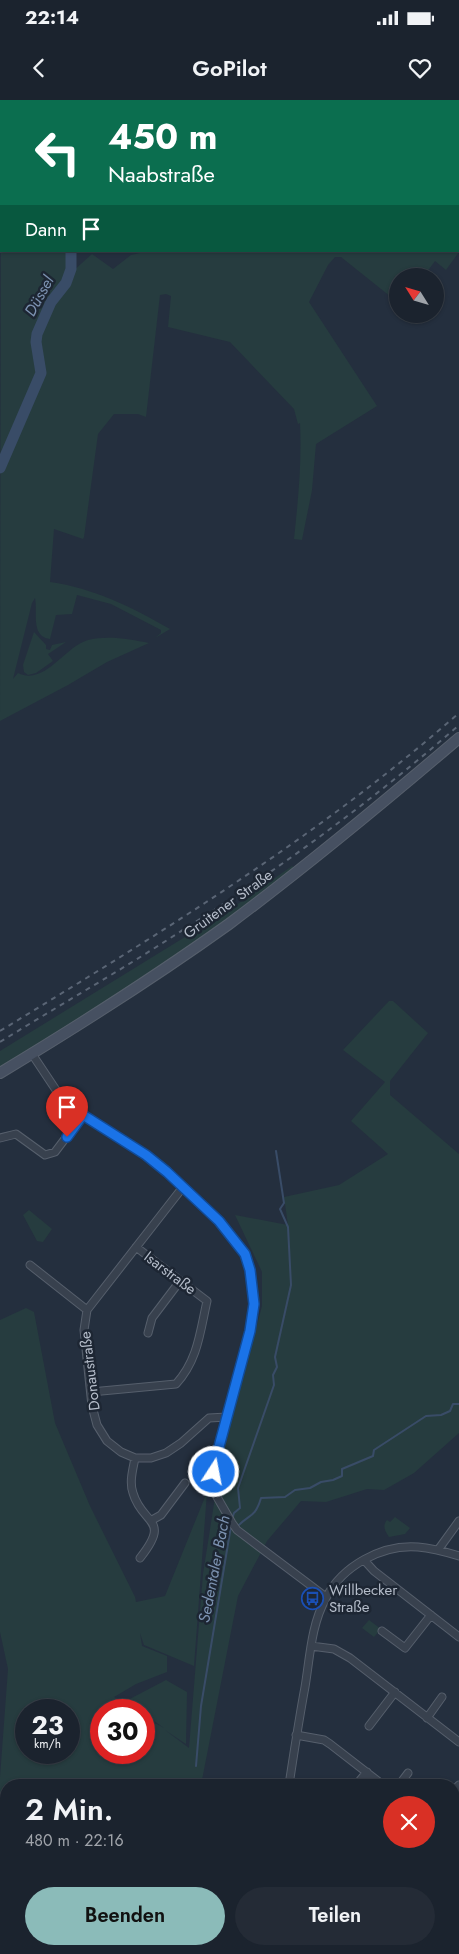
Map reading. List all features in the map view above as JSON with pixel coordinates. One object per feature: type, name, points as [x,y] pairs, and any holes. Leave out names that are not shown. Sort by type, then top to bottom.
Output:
[{"type":"main road","name":"Gruitener Straße","points":[[0,1073],[114,1002],[229,923],[308,863],[459,738]]},
{"type":"street","points":[[32,1054],[60,1096],[83,1115],[146,1155],[219,1221],[245,1254],[250,1270],[254,1304],[250,1331],[214,1472],[217,1497],[237,1530],[326,1597]]},
{"type":"street","points":[[0,1138],[16,1134],[46,1155],[56,1152],[83,1115]]},
{"type":"street","name":"Donaustraße","points":[[136,1458],[120,1452],[107,1441],[97,1425],[84,1330],[88,1310],[183,1187]]},
{"type":"street","name":"Isarstraße","points":[[91,1392],[176,1384],[185,1374],[193,1360],[207,1301],[136,1247]]},
{"type":"street","name":"Donaustraße","points":[[30,1265],[88,1310]]},
{"type":"street","points":[[148,1333],[152,1318],[180,1281]]},
{"type":"street","points":[[140,1558],[151,1544],[154,1533],[152,1520],[143,1512],[132,1492],[131,1477],[136,1458],[151,1458],[166,1453],[209,1418],[227,1417]]},
{"type":"street","points":[[152,1520],[161,1515],[185,1483]]},
{"type":"street","points":[[438,1550],[459,1521]]},
{"type":"street","points":[[290,1779],[311,1646],[320,1611],[326,1597],[341,1577],[364,1560],[379,1553],[398,1548],[419,1547],[459,1556]]},
{"type":"street","points":[[364,1560],[369,1567],[459,1637]]},
{"type":"street","points":[[382,1631],[405,1648],[430,1615]]},
{"type":"street","points":[[311,1646],[342,1652],[459,1742]]},
{"type":"street","points":[[369,1726],[395,1692]]},
{"type":"street","points":[[427,1718],[442,1697]]},
{"type":"street","points":[[296,1735],[324,1740],[375,1779]]},
{"type":"street","points":[[361,1779],[366,1772]]},
{"type":"street","points":[[404,1779],[408,1773]]},
{"type":"green space","points":[[1,252],[73,252],[72,272],[92,254],[113,269],[131,255],[144,252],[459,252],[446,270],[435,261],[430,268],[389,268],[389,295],[341,257],[335,257],[328,265],[309,302],[377,406],[316,444],[312,490],[302,540],[294,539],[299,481],[300,423],[298,424],[294,409],[230,342],[168,327],[171,296],[166,294],[160,295],[146,417],[138,414],[114,414],[98,434],[84,537],[83,539],[54,529],[50,582],[82,589],[112,599],[170,629],[155,638],[161,633],[161,630],[111,604],[77,595],[72,614],[56,615],[50,639],[44,637],[37,628],[35,598],[32,603],[13,679],[18,673],[28,676],[46,670],[79,644],[88,640],[111,638],[149,643],[107,662],[0,721]]},
{"type":"green space","points":[[34,632],[46,645],[46,649],[50,650],[52,645],[66,642],[48,654],[53,661],[36,673],[28,675],[24,672],[23,665]]},
{"type":"green space","points":[[292,866],[296,869],[232,917],[122,994],[0,1069],[0,1051],[232,908]]},
{"type":"green space","points":[[389,1001],[393,1001],[428,1033],[390,1081],[390,1095],[459,1154],[459,1433],[414,1473],[384,1490],[367,1489],[326,1502],[301,1501],[267,1541],[238,1596],[202,1779],[0,1779],[8,1669],[0,1632],[0,1320],[26,1308],[34,1312],[55,1423],[90,1506],[136,1602],[165,1596],[207,1492],[194,1666],[144,1645],[140,1633],[142,1646],[167,1656],[167,1672],[136,1684],[114,1697],[117,1699],[90,1699],[90,1764],[155,1764],[155,1723],[164,1728],[155,1722],[155,1699],[130,1699],[166,1680],[187,1692],[186,1744],[165,1730],[189,1748],[203,1574],[221,1459],[262,1306],[262,1272],[235,1215],[288,1225],[284,1197],[339,1185],[388,1154],[351,1121],[385,1082],[343,1050]]},
{"type":"green space","points":[[29,1210],[52,1229],[43,1242],[37,1241],[23,1215]]},
{"type":"green space","points":[[395,1517],[410,1528],[405,1534],[389,1537],[384,1526],[387,1520],[390,1522]]},
{"type":"green space","points":[[369,1620],[381,1629],[374,1637],[362,1628]]},
{"type":"waterway","name":"Düssel","points":[[0,468],[41,373],[36,342],[37,334],[51,302],[66,283],[71,269],[71,252]]},
{"type":"waterway","name":"Sedentaler Bach","points":[[232,1519],[234,1513],[240,1508],[238,1488],[274,1385],[273,1375],[277,1367],[275,1357],[291,1285],[288,1227],[280,1209],[284,1203],[276,1151]]},
{"type":"waterway","points":[[237,1527],[254,1513],[261,1498],[285,1497],[295,1490],[310,1488],[321,1482],[342,1476],[342,1469],[373,1456],[374,1450],[426,1416],[441,1415],[450,1411],[453,1404],[459,1404]]},
{"type":"waterway","name":"Sedentaler Bach","points":[[196,1766],[201,1706],[231,1526]]},
{"type":"railway","points":[[0,1031],[119,958],[294,843],[405,758],[459,713]]},
{"type":"railway","points":[[0,1042],[153,949],[249,887],[321,836],[391,782],[459,725]]},
{"type":"place","name":"Willbecker Straße","points":[[313,1599]]},
{"type":"route","points":[[67,1137],[83,1115],[146,1155],[219,1221],[245,1254],[250,1270],[254,1304],[250,1331],[217,1454],[214,1472]]}]
